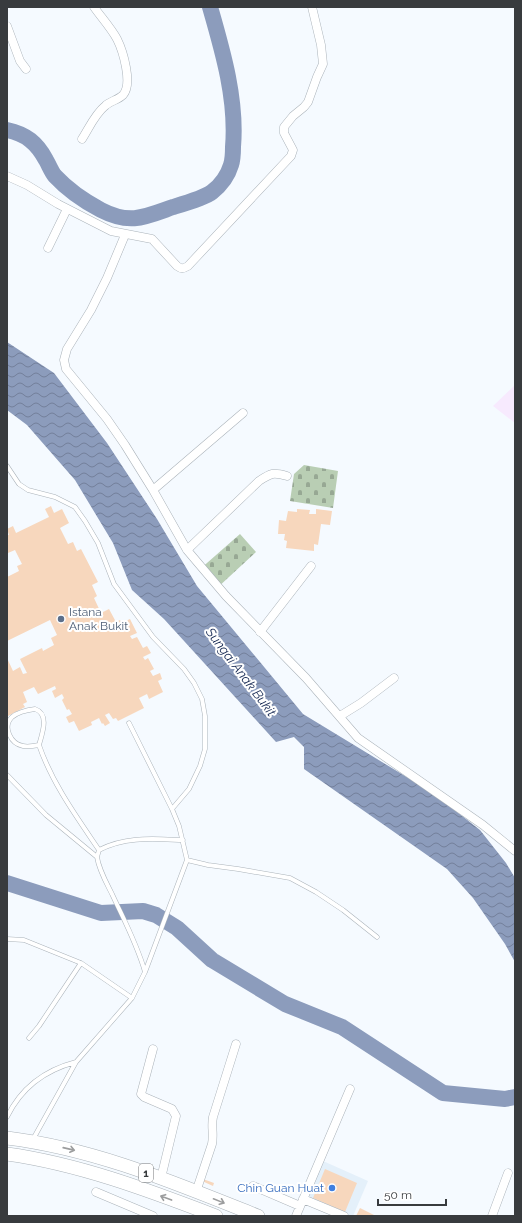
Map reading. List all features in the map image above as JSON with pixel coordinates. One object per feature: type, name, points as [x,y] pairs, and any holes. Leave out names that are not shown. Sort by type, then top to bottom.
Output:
[{"type":"highway","name":"1","points":[[7,1138],[31,1141],[104,1158],[161,1178],[258,1216]]},
{"type":"highway","name":"1","points":[[7,1154],[28,1157],[96,1174],[215,1216]]},
{"type":"street","points":[[82,139],[100,110],[122,96],[126,91],[127,79],[122,52],[116,39],[94,7]]},
{"type":"street","points":[[7,176],[28,185],[67,209],[111,231],[125,235],[152,239],[176,266],[180,269],[184,268],[193,261],[289,160],[293,150],[284,133],[284,127],[293,116],[304,108],[308,102],[323,64],[321,45],[312,7]]},
{"type":"street","points":[[7,26],[20,61],[26,69]]},
{"type":"street","points":[[48,248],[67,209]]},
{"type":"street","points":[[125,235],[107,278],[91,310],[67,349],[64,360],[66,369],[107,419],[153,490],[187,550],[226,596],[306,678],[358,738],[483,825],[515,851]]},
{"type":"street","points":[[153,490],[243,413]]},
{"type":"street","points":[[187,550],[259,481],[270,473],[278,473],[286,476]]},
{"type":"street","points":[[260,632],[311,566]]},
{"type":"street","points":[[340,716],[362,703],[394,678]]},
{"type":"street","points":[[196,1192],[212,1144],[213,1137],[211,1124],[236,1044]]},
{"type":"street","points":[[153,1049],[141,1094],[144,1097],[172,1109],[176,1116],[161,1178]]},
{"type":"street","points":[[296,1216],[350,1089]]},
{"type":"street","points":[[492,1216],[508,1173]]},
{"type":"street","points":[[253,1186],[344,1216]]},
{"type":"street","points":[[96,1192],[153,1216]]},
{"type":"lane","points":[[7,466],[19,484],[28,490],[55,497],[75,507],[98,543],[114,584],[153,637],[184,669],[194,683],[202,699],[205,749],[200,766],[189,789],[172,809]]},
{"type":"lane","points":[[39,745],[24,746],[15,743],[10,737],[8,728],[9,721],[19,713],[28,710],[35,709],[43,714],[44,720],[39,745],[43,757],[65,800],[99,850]]},
{"type":"lane","points":[[31,1141],[76,1062],[132,998],[145,972],[187,860],[183,840],[172,809],[129,723]]},
{"type":"lane","points":[[7,775],[46,815],[97,857]]},
{"type":"lane","points":[[99,850],[122,841],[143,838],[183,840]]},
{"type":"lane","points":[[99,850],[97,857],[98,864],[141,957],[145,972]]},
{"type":"lane","points":[[187,860],[208,865],[238,868],[290,878],[316,892],[343,910],[378,937]]},
{"type":"lane","points":[[7,939],[24,940],[81,963],[132,998]]},
{"type":"lane","points":[[28,1038],[39,1026],[81,963]]},
{"type":"lane","points":[[7,1117],[15,1102],[34,1082],[58,1068],[76,1062]]},
{"type":"shaded area","points":[[515,385],[515,423],[493,406]]},
{"type":"shaded area","points":[[323,1161],[368,1181],[353,1216],[337,1216],[305,1202]]},
{"type":"green space","points":[[304,465],[338,471],[333,508],[290,501],[294,474]]},
{"type":"green space","points":[[240,534],[256,552],[216,589],[199,570]]},
{"type":"water","name":"Sungai Anak Bukit","points":[[7,342],[54,373],[107,443],[157,519],[197,586],[303,714],[433,793],[480,830],[506,863],[515,878],[515,962],[505,944],[473,898],[447,869],[304,769],[304,747],[294,737],[276,742],[164,619],[132,590],[113,543],[75,480],[27,425],[7,410]]},
{"type":"building","name":"Istana Anak Bukit","points":[[51,506],[54,513],[62,509],[69,523],[60,528],[68,544],[73,542],[77,551],[81,549],[98,582],[92,585],[97,596],[94,598],[101,613],[109,609],[116,622],[120,620],[121,623],[130,619],[137,633],[130,636],[132,639],[137,637],[143,648],[147,646],[151,653],[143,657],[145,660],[148,658],[154,669],[150,671],[153,676],[160,673],[162,679],[158,681],[163,692],[149,699],[147,694],[139,698],[144,708],[118,721],[116,718],[113,719],[109,713],[105,715],[110,723],[105,726],[99,718],[91,722],[92,725],[79,731],[74,721],[69,723],[66,717],[72,714],[69,709],[67,710],[62,700],[64,698],[62,694],[55,698],[52,691],[56,689],[55,686],[38,694],[34,687],[23,692],[27,702],[23,704],[25,707],[8,716],[7,715],[7,658],[13,671],[20,667],[23,674],[27,673],[20,659],[42,648],[43,651],[54,645],[51,638],[57,635],[50,620],[7,641],[7,577],[19,571],[17,566],[22,564],[15,550],[8,553],[7,535],[9,535],[7,529],[13,526],[16,533],[49,517],[45,509]]},
{"type":"building","points":[[297,509],[310,510],[309,514],[316,514],[316,509],[332,511],[330,525],[321,524],[318,545],[314,544],[314,551],[286,548],[287,541],[284,540],[285,534],[278,534],[279,520],[286,521],[288,511],[297,512]]},
{"type":"building","points":[[325,1169],[357,1183],[345,1212],[313,1198]]},
{"type":"building","points":[[203,1179],[214,1183],[213,1186],[202,1181]]},
{"type":"building","points":[[360,1208],[376,1216],[356,1216]]},
{"type":"waterway","points":[[7,130],[20,134],[35,144],[43,154],[52,172],[60,181],[88,203],[111,215],[137,218],[193,201],[208,194],[221,183],[230,169],[233,158],[234,129],[228,76],[210,7]]},
{"type":"waterway","points":[[7,883],[101,913],[143,911],[156,915],[177,928],[212,960],[285,1004],[342,1027],[443,1093],[505,1099],[515,1097]]},
{"type":"place","name":"Istana Anak Bukit","points":[[61,619]]},
{"type":"place","name":"Chin Guan Huat","points":[[332,1188]]}]
